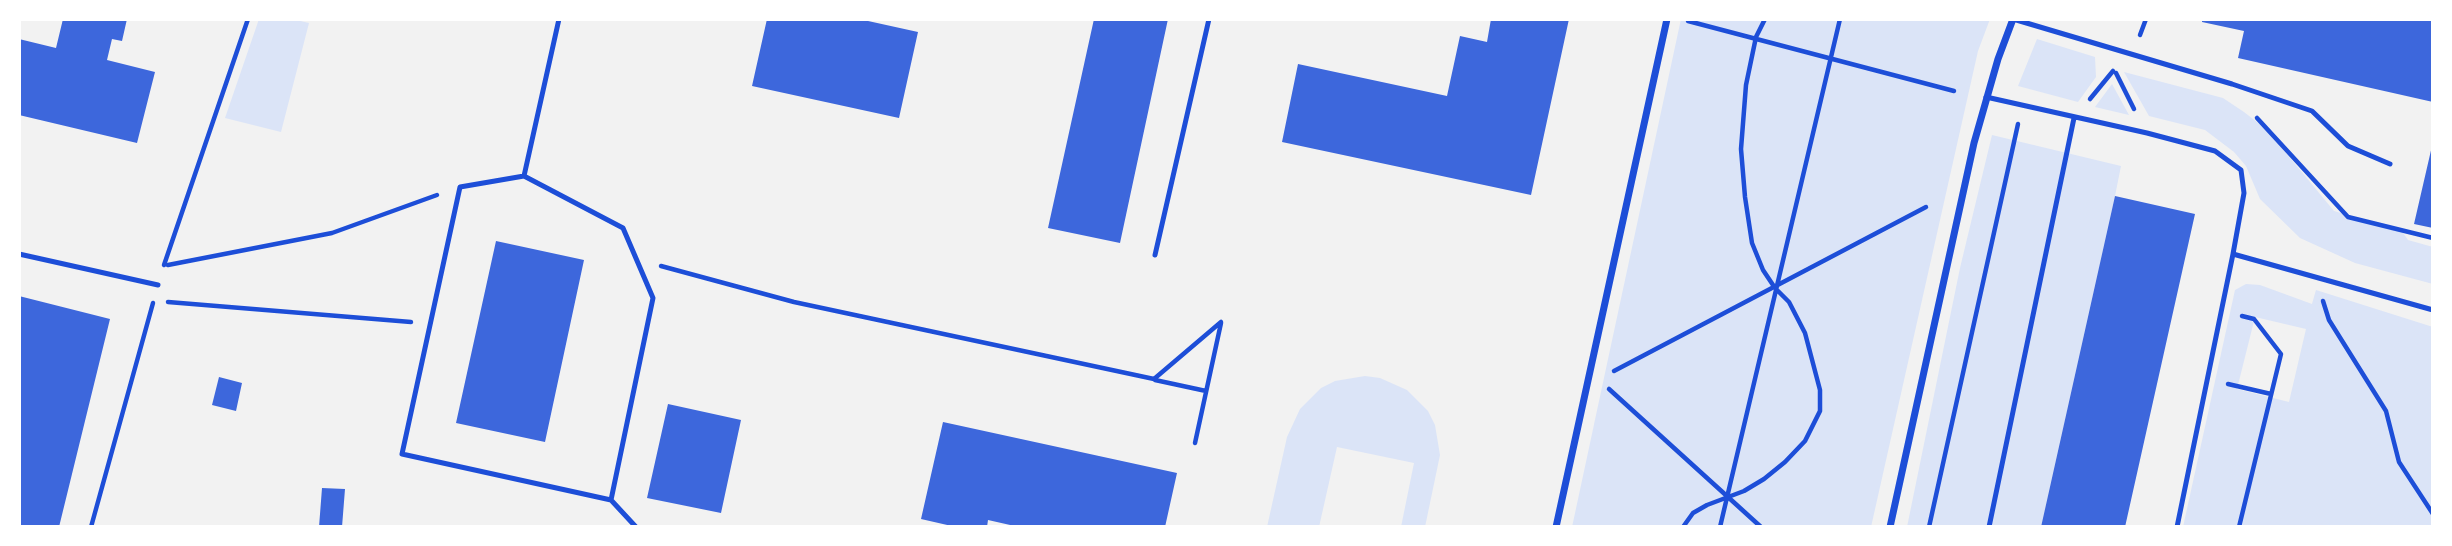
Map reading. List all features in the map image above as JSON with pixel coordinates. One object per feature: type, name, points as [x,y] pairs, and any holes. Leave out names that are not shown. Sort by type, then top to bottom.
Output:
[{"type":"street","points":[[1556,527],[1667,19]]},
{"type":"street","points":[[1890,527],[1956,216],[1986,97],[2013,19]]},
{"type":"lane","points":[[524,176],[559,19]]},
{"type":"lane","points":[[1155,255],[1209,19]]},
{"type":"lane","points":[[2013,19],[2232,84],[2312,111],[2348,146],[2390,163]]},
{"type":"lane","points":[[1986,97],[2215,151],[2241,170],[2244,193],[2177,527]]},
{"type":"lane","points":[[1989,527],[2074,118]]},
{"type":"lane","points":[[611,500],[653,298],[623,228],[524,176],[460,187],[402,454],[611,500],[636,527]]},
{"type":"lane","points":[[19,254],[158,285]]},
{"type":"lane","points":[[2233,254],[2433,310]]},
{"type":"path","points":[[91,527],[163,266],[248,19]]},
{"type":"path","points":[[1678,19],[1756,37],[1954,91]]},
{"type":"path","points":[[1683,527],[1693,513],[1764,479],[1785,462],[1805,441],[1820,411],[1820,390],[1805,333],[1789,302],[1763,270],[1752,243],[1741,149],[1746,85],[1756,37],[1765,19]]},
{"type":"path","points":[[1720,527],[1839,19]]},
{"type":"path","points":[[2114,69],[2127,73]]},
{"type":"path","points":[[2074,118],[2114,69]]},
{"type":"path","points":[[2114,69],[2147,133]]},
{"type":"path","points":[[1929,527],[2022,106]]},
{"type":"path","points":[[2249,114],[2260,119],[2348,217],[2433,238]]},
{"type":"path","points":[[163,266],[332,233],[460,187]]},
{"type":"path","points":[[1610,373],[1926,207]]},
{"type":"path","points":[[636,259],[794,302],[1206,391]]},
{"type":"path","points":[[2316,277],[2329,320],[2386,411],[2399,463],[2433,514]]},
{"type":"path","points":[[167,302],[430,324]]},
{"type":"path","points":[[2239,527],[2281,354],[2254,319]]},
{"type":"path","points":[[1154,379],[1221,322],[1195,443]]},
{"type":"path","points":[[2238,386],[2271,394]]},
{"type":"path","points":[[1607,387],[1761,527]]},
{"type":"shaded area","points":[[259,19],[292,19],[309,23],[281,132],[225,118]]},
{"type":"shaded area","points":[[1681,19],[1990,19],[1978,51],[1871,527],[1572,527]]},
{"type":"shaded area","points":[[2037,39],[2095,57],[2096,77],[2078,102],[2018,86]]},
{"type":"shaded area","points":[[2124,72],[2223,98],[2244,112],[2267,130],[2334,211],[2401,230],[2408,240],[2433,247],[2433,284],[2355,263],[2300,238],[2260,199],[2246,166],[2234,152],[2205,130],[2149,116]]},
{"type":"shaded area","points":[[2112,84],[2129,115],[2095,107]]},
{"type":"shaded area","points":[[1992,135],[2121,166],[2115,196],[2041,527],[1907,527],[1960,268]]},
{"type":"shaded area","points":[[2246,284],[2260,285],[2312,304],[2316,290],[2433,327],[2433,527],[2183,527],[2235,290]],"holes":[[[2255,317],[2306,329],[2289,402],[2237,389]]]},
{"type":"shaded area","points":[[1365,376],[1380,378],[1407,390],[1428,411],[1435,425],[1440,455],[1425,527],[1401,527],[1414,463],[1337,447],[1319,527],[1267,527],[1287,437],[1300,409],[1321,388],[1335,381]]},
{"type":"building","points":[[63,19],[127,19],[122,41],[112,39],[107,60],[155,72],[137,143],[19,115],[19,39],[56,48]]},
{"type":"building","points":[[767,19],[859,19],[918,32],[899,118],[752,86]]},
{"type":"building","points":[[1094,19],[1168,19],[1120,243],[1048,228]]},
{"type":"building","points":[[1491,19],[1569,19],[1531,195],[1282,142],[1298,64],[1447,96],[1460,36],[1487,42]]},
{"type":"building","points":[[2202,19],[2433,19],[2433,102],[2238,58],[2244,31],[2202,22]]},
{"type":"building","points":[[2433,146],[2433,228],[2414,224]]},
{"type":"building","points":[[2115,196],[2195,214],[2125,527],[2041,527]]},
{"type":"building","points":[[496,241],[584,260],[545,442],[456,423]]},
{"type":"building","points":[[19,296],[110,319],[59,527],[19,527]]},
{"type":"building","points":[[219,377],[242,383],[236,411],[212,405]]},
{"type":"building","points":[[668,404],[741,420],[721,513],[647,498]]},
{"type":"building","points":[[943,422],[1177,473],[1165,527],[1019,527],[988,520],[987,527],[956,527],[921,519]]},
{"type":"building","points":[[322,488],[345,489],[342,527],[319,527]]}]
